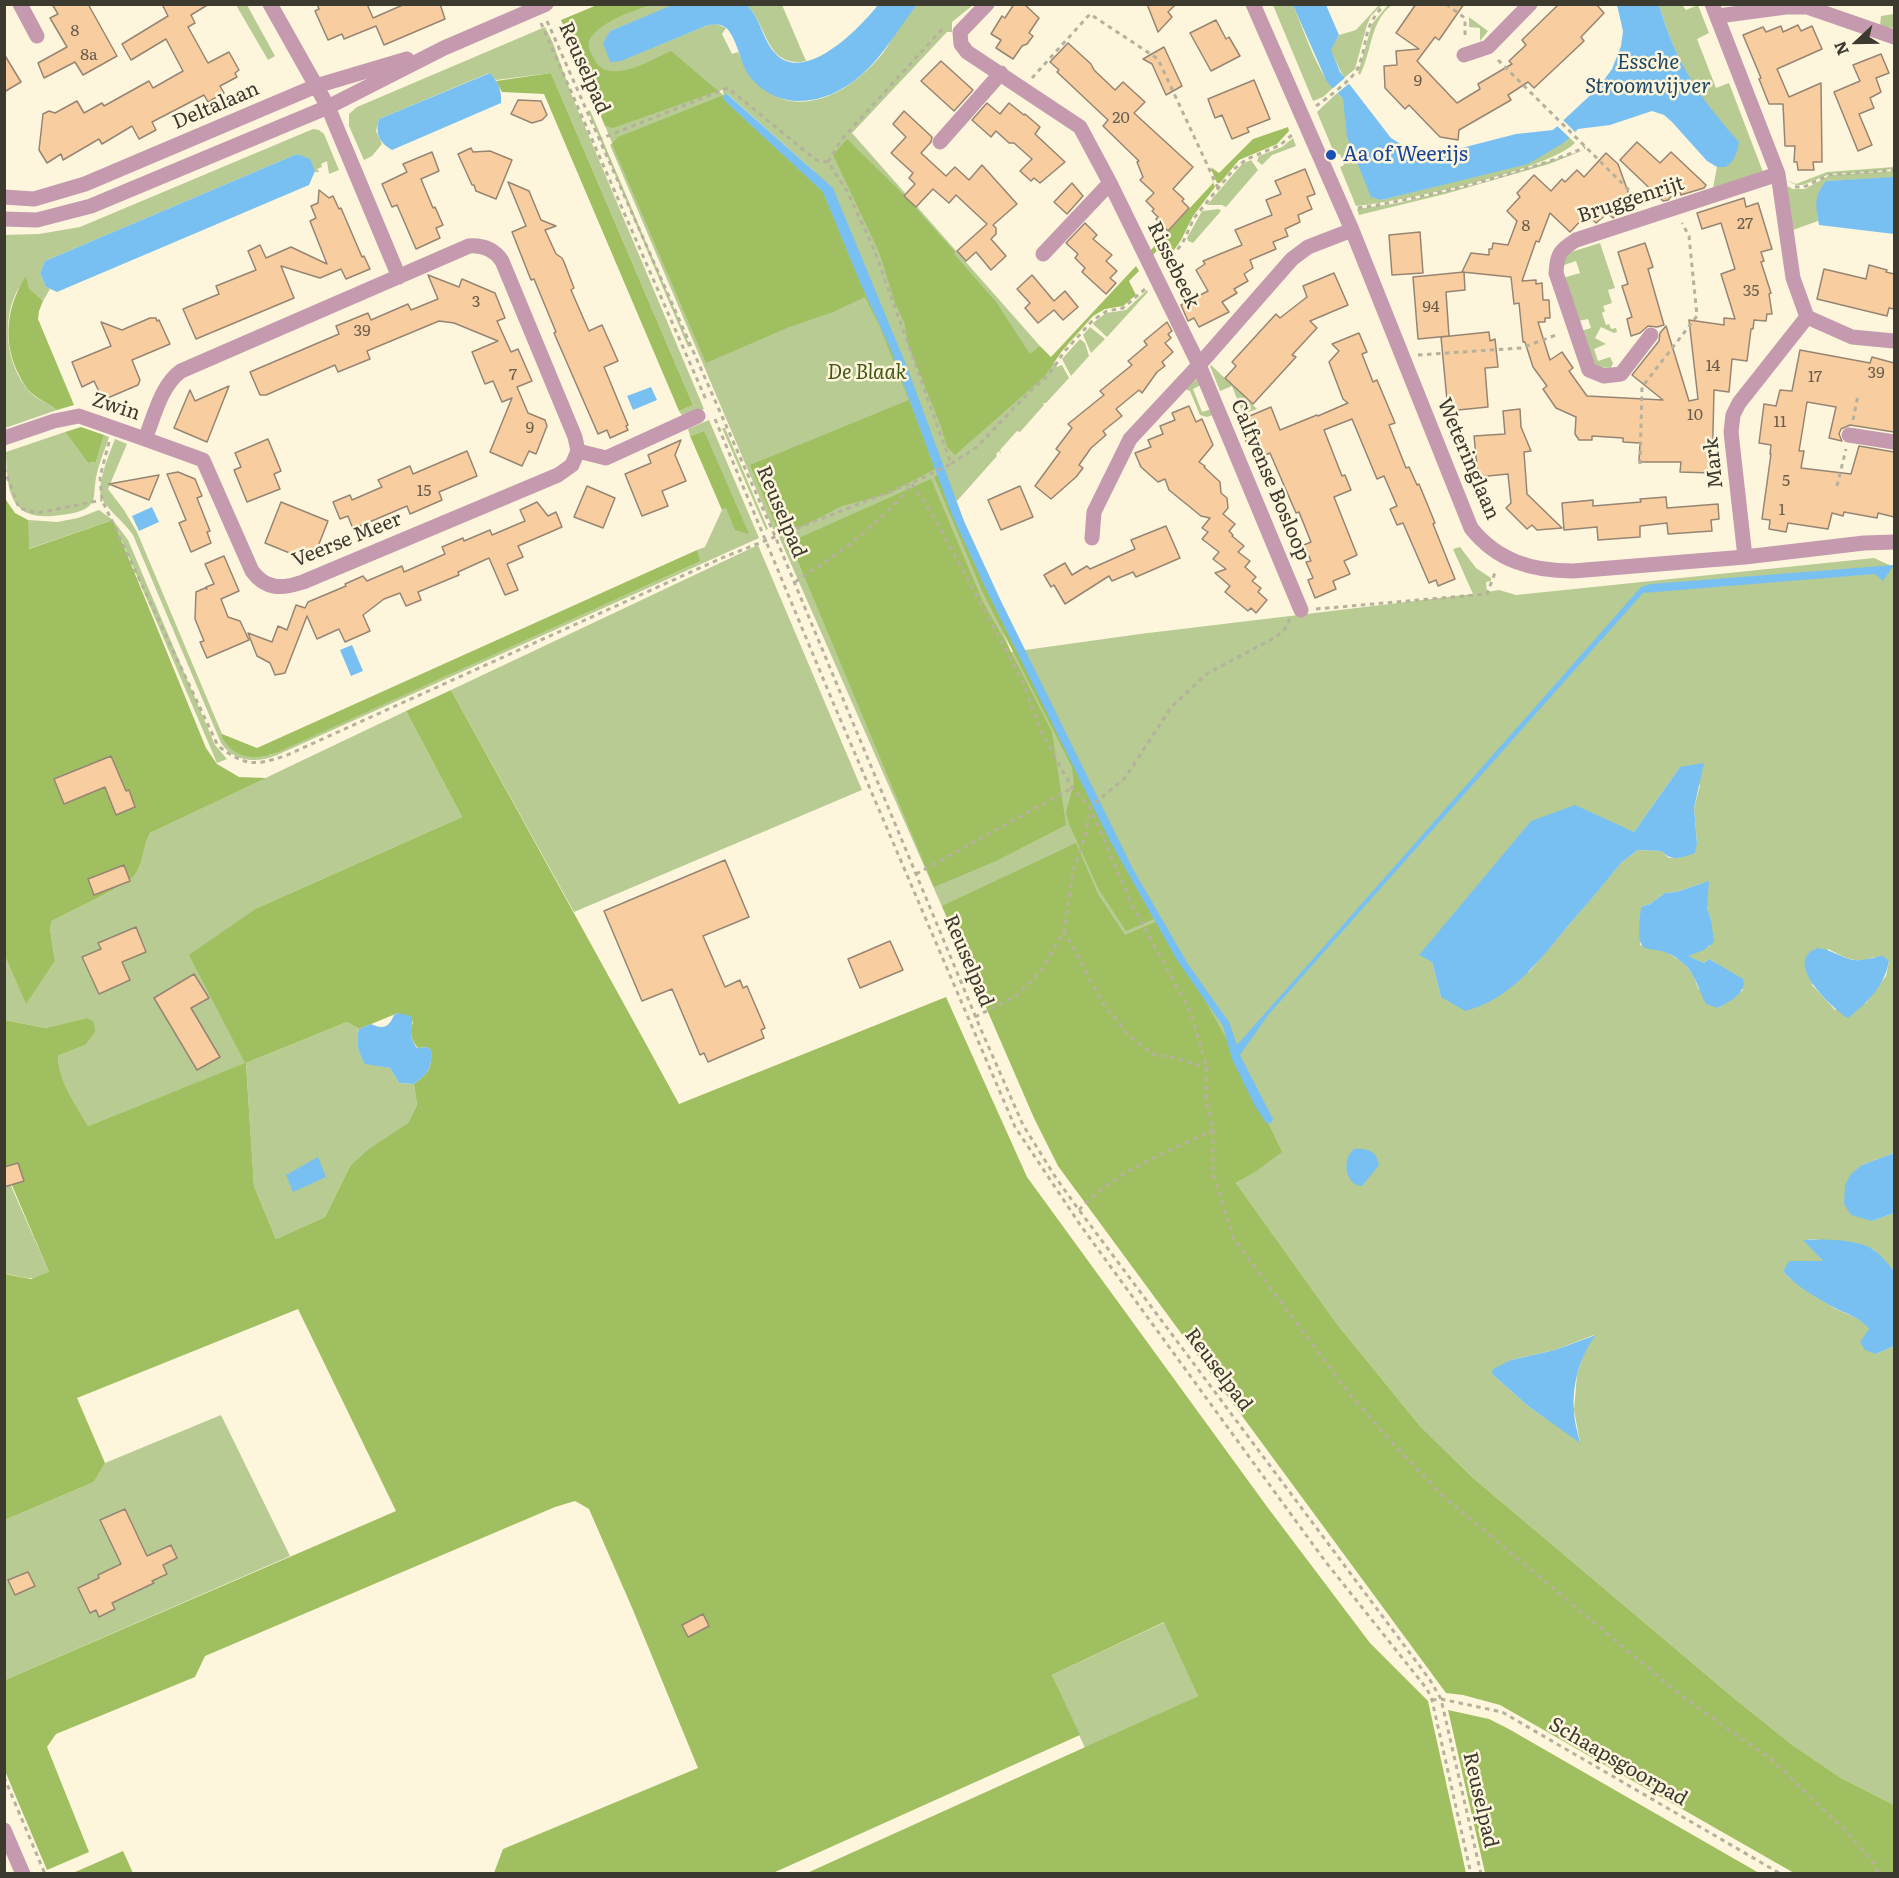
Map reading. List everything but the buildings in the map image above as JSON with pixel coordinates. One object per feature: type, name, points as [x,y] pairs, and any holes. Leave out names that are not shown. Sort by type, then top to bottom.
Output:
[{"type":"street","points":[[20,4],[37,36]]},
{"type":"street","points":[[270,4],[328,107],[399,277]]},
{"type":"street","points":[[960,32],[987,4]]},
{"type":"street","name":"Weteringlaan","points":[[1253,4],[1352,230],[1471,528],[1483,543],[1518,563],[1554,571],[1745,558],[1864,543],[1894,542]]},
{"type":"street","points":[[1464,55],[1488,46],[1530,4]]},
{"type":"street","points":[[4,219],[38,220],[91,206],[328,107],[444,48],[541,7]]},
{"type":"street","points":[[1894,38],[1807,7],[1715,10],[1779,178],[1793,278],[1807,317],[1852,337],[1894,341]]},
{"type":"street","name":"Rissebeek","points":[[960,32],[961,44],[967,52],[1001,72],[1080,127],[1199,365]]},
{"type":"street","name":"Deltalaan","points":[[4,197],[34,199],[85,184],[316,86],[444,48]]},
{"type":"street","points":[[940,142],[1001,72]]},
{"type":"street","name":"Bruggenrijt","points":[[1651,335],[1622,374],[1604,376],[1589,370],[1556,273],[1556,258],[1564,247],[1576,240],[1654,214],[1779,178]]},
{"type":"street","points":[[1043,255],[1110,183]]},
{"type":"street","points":[[1092,538],[1094,512],[1130,439],[1292,259],[1308,247],[1352,230]]},
{"type":"street","points":[[145,439],[172,377],[181,371],[469,246],[487,248],[498,255],[542,354],[575,437],[578,451],[606,458],[698,416]]},
{"type":"street","name":"Mark","points":[[1745,558],[1731,432],[1733,415],[1738,403],[1807,317]]},
{"type":"street","name":"Calfvense Bosloop","points":[[1199,365],[1301,610]]},
{"type":"street","name":"Zwin","points":[[4,438],[54,421],[79,416],[145,439]]},
{"type":"street","points":[[1849,435],[1894,442]]},
{"type":"street","name":"Veerse Meer","points":[[145,439],[203,460],[252,571],[263,583],[276,587],[303,582],[558,475],[572,465],[578,451]]},
{"type":"street","points":[[4,1830],[23,1874]]},
{"type":"path","points":[[113,426],[100,477],[102,500],[218,746],[237,759],[259,764],[285,756],[766,539],[912,483],[951,464],[977,447],[1032,389],[1048,376],[1064,352],[1092,320],[1107,311],[1127,306],[1156,277],[1178,250],[1194,218],[1241,162],[1280,145],[1303,120],[1357,70],[1373,17],[1385,4]]},
{"type":"path","points":[[1446,4],[1465,18],[1464,55]]},
{"type":"path","name":"Reuselpad","points":[[541,7],[775,536],[975,1017],[1023,1125],[1079,1210],[1423,1671],[1441,1699],[1481,1874]]},
{"type":"path","name":"Reuselpad","points":[[541,7],[832,700],[1015,1127],[1081,1226],[1311,1542],[1427,1689],[1432,1700],[1471,1874]]},
{"type":"path","points":[[1023,88],[1090,14],[1158,59],[1218,188]]},
{"type":"path","points":[[828,162],[841,140],[934,37],[945,27],[960,32]]},
{"type":"path","points":[[1488,46],[1557,120],[1654,214]]},
{"type":"path","points":[[599,139],[728,88],[816,160],[828,162],[847,191],[874,249],[951,464]]},
{"type":"path","points":[[1343,210],[1375,206],[1470,184],[1521,170],[1585,147]]},
{"type":"path","points":[[1779,178],[1797,187],[1804,187],[1829,175],[1894,170]]},
{"type":"path","points":[[1640,464],[1642,387],[1697,316],[1689,237],[1677,207]]},
{"type":"path","points":[[1402,356],[1521,348],[1575,328]]},
{"type":"path","points":[[4,468],[19,508],[37,513],[102,500]]},
{"type":"path","points":[[794,583],[862,536],[894,506],[912,483]]},
{"type":"path","points":[[912,483],[937,522],[1022,680],[1041,731],[1072,788],[1090,807],[1132,905],[1191,1013],[1207,1068],[1205,1093],[1213,1130],[1213,1174],[1234,1239],[1348,1392],[1443,1496],[1683,1697],[1771,1759],[1846,1831],[1876,1866],[1878,1874]]},
{"type":"path","points":[[975,1017],[1016,996],[1042,970],[1064,931],[1074,872],[1086,834],[1090,807],[1125,778],[1172,706],[1208,673],[1276,637],[1285,629],[1293,612],[1487,594],[1501,555]]},
{"type":"path","points":[[915,874],[1072,788]]},
{"type":"path","points":[[1064,931],[1102,1002],[1129,1036],[1153,1054],[1176,1058],[1207,1068]]},
{"type":"path","points":[[1079,1210],[1094,1193],[1115,1179],[1213,1130]]},
{"type":"path","name":"Schaapsgoorpad","points":[[1432,1700],[1441,1699],[1502,1712],[1781,1874]]},
{"type":"path","points":[[4,1777],[45,1874]]},
{"type":"green space","points":[[236,5],[247,5],[275,56],[268,60]]},
{"type":"green space","points":[[597,5],[650,5],[612,20],[594,33],[589,48],[595,61],[602,68],[611,71],[625,70],[671,51],[718,91],[613,128],[605,126],[561,20]]},
{"type":"green space","name":"De Blaak","points":[[599,5],[675,5],[610,31],[620,61],[708,25],[716,24],[726,28],[722,34],[732,54],[738,52],[751,75],[766,91],[784,99],[802,102],[841,90],[859,77],[881,56],[902,23],[917,5],[973,5],[952,22],[952,32],[947,32],[852,133],[1040,346],[1039,348],[1057,367],[1062,365],[1069,378],[1046,403],[1043,403],[1044,405],[1020,432],[1017,431],[1000,450],[1001,454],[999,451],[996,454],[997,456],[957,501],[955,498],[952,501],[1011,652],[1473,594],[1453,549],[1460,547],[1476,568],[1491,578],[1491,581],[1486,582],[1487,592],[1499,590],[1516,595],[1874,558],[1894,567],[1894,1153],[1862,1165],[1872,1221],[1894,1213],[1894,1271],[1873,1249],[1814,1239],[1804,1240],[1823,1261],[1790,1261],[1783,1271],[1789,1278],[1834,1308],[1863,1321],[1869,1329],[1876,1354],[1894,1346],[1894,1805],[1841,1778],[1791,1744],[1472,1477],[1420,1426],[1337,1324],[1236,1183],[1252,1174],[1235,1056],[1040,1129],[776,530],[773,529],[610,145],[612,143],[562,20]],"holes":[[[723,90],[815,172],[813,175],[719,91]],[[1680,767],[1700,785],[1694,808],[1697,843],[1679,858],[1669,858],[1661,851],[1638,850],[1622,862],[1529,972],[1441,997],[1432,962],[1420,955],[1619,826],[1634,832]],[[1703,883],[1711,920],[1710,946],[1687,956],[1704,963],[1709,959],[1714,962],[1728,973],[1743,990],[1718,1008],[1698,988],[1693,975],[1684,963],[1666,952],[1640,945],[1641,907],[1650,904],[1665,893],[1676,892]],[[1828,949],[1855,960],[1874,957],[1889,961],[1886,976],[1866,1003],[1835,1010],[1812,985]],[[1594,1335],[1586,1346],[1577,1375],[1574,1410],[1580,1442],[1528,1406],[1492,1374],[1511,1360],[1555,1350]]]},
{"type":"green space","points":[[747,5],[782,5],[806,61],[793,62],[783,59],[775,52]]},
{"type":"green space","points":[[1273,5],[1293,5],[1315,59],[1333,88],[1323,97],[1313,101]]},
{"type":"green space","points":[[1379,5],[1382,5],[1371,16],[1367,25],[1355,69],[1344,78],[1330,50],[1339,35],[1356,30]]},
{"type":"green space","points":[[1388,5],[1392,5],[1379,19],[1360,75],[1358,73],[1372,24]]},
{"type":"green space","points":[[1659,5],[1682,5],[1686,10],[1698,5],[1709,33],[1697,39],[1716,88],[1729,83],[1763,172],[1713,188],[1717,167],[1726,167],[1729,131],[1705,103],[1686,72]]},
{"type":"green space","points":[[1894,14],[1893,28],[1880,26],[1881,16]]},
{"type":"green space","points":[[1469,17],[1488,31],[1480,41],[1480,28],[1469,27]]},
{"type":"green space","points":[[545,27],[704,409],[684,418],[679,411],[693,405],[551,73],[496,80],[489,73],[379,119],[376,131],[382,144],[372,156],[364,160],[349,126],[349,114],[357,107]]},
{"type":"green space","points":[[551,73],[693,405],[679,411],[544,94],[502,92],[496,81]]},
{"type":"green space","points":[[723,90],[726,93],[723,97],[725,101],[823,192],[891,350],[935,469],[888,494],[842,506],[793,531],[778,530],[750,465],[909,400],[880,327],[865,297],[706,363],[612,144],[618,137],[724,95]]},
{"type":"green space","points":[[1337,93],[1343,99],[1381,200],[1455,181],[1565,142],[1569,137],[1575,143],[1559,154],[1535,164],[1471,184],[1356,206],[1340,167],[1344,165],[1340,154],[1335,155],[1317,112]]},
{"type":"green space","points":[[590,110],[690,346],[688,347],[588,111]]},
{"type":"green space","points":[[1288,127],[1289,131],[1277,144],[1239,160],[1220,183],[1217,183],[1212,168],[1219,173],[1253,139]]},
{"type":"green space","points":[[313,129],[324,134],[339,170],[329,174],[327,161],[317,169],[319,172],[315,172],[310,161],[297,154],[45,261],[40,273],[46,287],[50,289],[43,301],[29,288],[26,277],[11,305],[8,333],[12,360],[24,385],[33,395],[57,410],[5,428],[4,235],[39,234],[80,227]]},
{"type":"green space","points":[[1293,138],[1296,146],[1272,155],[1262,165],[1257,161],[1259,156],[1282,147]]},
{"type":"green space","points":[[847,139],[904,195],[955,252],[954,254],[996,302],[1030,354],[1040,346],[1051,357],[1136,266],[1139,271],[1129,281],[1136,295],[1123,306],[1105,309],[1093,316],[1062,351],[1045,376],[955,455],[947,447],[908,344],[904,322],[895,303],[879,252],[833,155]]},
{"type":"green space","points":[[1584,150],[1549,164],[1445,194],[1359,215],[1357,209],[1398,203],[1481,183]]},
{"type":"green space","points":[[1251,160],[1258,170],[1226,207],[1207,205],[1242,164]]},
{"type":"green space","points":[[1894,167],[1894,169],[1869,172],[1830,174],[1803,185],[1796,185],[1786,180],[1796,184],[1827,172]]},
{"type":"green space","points":[[1894,171],[1892,178],[1826,181],[1817,210],[1818,221],[1793,230],[1787,186],[1793,189],[1805,189],[1830,175]]},
{"type":"green space","points":[[1209,172],[1215,187],[1193,216],[1181,240],[1168,259],[1161,246],[1152,256],[1150,251],[1213,183]]},
{"type":"green space","points":[[1219,209],[1221,211],[1193,243],[1188,241],[1187,238],[1202,211]]},
{"type":"green space","points":[[1600,243],[1615,288],[1608,290],[1612,303],[1603,306],[1605,311],[1602,313],[1606,325],[1609,324],[1611,329],[1616,328],[1617,332],[1614,333],[1601,327],[1595,338],[1606,344],[1594,349],[1598,361],[1610,357],[1613,363],[1611,368],[1595,367],[1581,331],[1591,328],[1588,319],[1578,321],[1563,278],[1580,273],[1576,261],[1564,265],[1563,261],[1568,253]]},
{"type":"green space","points":[[26,276],[29,288],[43,301],[38,319],[74,405],[57,410],[37,397],[24,384],[14,364],[9,325],[14,300]]},
{"type":"green space","points":[[1147,290],[1148,292],[1107,337],[1094,325],[1093,323],[1106,313],[1126,310]]},
{"type":"green space","points":[[1090,327],[1105,339],[1091,353],[1083,335]]},
{"type":"green space","points":[[1080,339],[1085,343],[1089,356],[1071,376],[1062,359]]},
{"type":"green space","points":[[1211,365],[1257,409],[1243,414],[1232,386],[1220,391]]},
{"type":"green space","points":[[1199,377],[1201,385],[1193,389],[1202,412],[1212,409],[1213,415],[1207,417],[1200,415],[1190,391],[1185,389]]},
{"type":"green space","points":[[709,420],[759,538],[277,755],[254,760],[239,758],[226,750],[221,743],[133,535],[105,504],[100,494],[104,469],[115,439],[127,444],[108,489],[137,532],[221,736],[270,755],[701,561],[697,550],[705,547],[722,510],[726,508],[704,431],[690,436],[688,429]]},
{"type":"green space","points":[[81,427],[104,435],[96,462],[88,463],[65,432]]},
{"type":"green space","points":[[722,428],[725,428],[768,529],[766,530]]},
{"type":"green space","points":[[704,431],[749,534],[735,530],[726,508],[722,510],[690,436]]},
{"type":"green space","points":[[65,432],[88,463],[96,462],[104,435],[109,437],[100,461],[93,500],[85,509],[72,513],[44,516],[31,514],[21,509],[10,492],[6,452]]},
{"type":"green space","points":[[938,475],[959,530],[996,609],[1108,833],[1154,919],[1126,931],[1099,890],[1069,824],[1066,812],[1074,783],[1072,767],[982,591],[934,477]]},
{"type":"green space","points":[[931,479],[983,602],[1052,732],[1066,825],[996,861],[934,887],[790,542]]},
{"type":"green space","points":[[4,497],[15,513],[28,520],[29,549],[113,520],[206,748],[217,764],[239,777],[266,778],[150,833],[140,866],[134,876],[109,892],[52,921],[50,929],[55,961],[26,1004],[4,954]]},
{"type":"green space","points":[[99,510],[113,520],[28,549],[28,520],[57,522],[78,518]]},
{"type":"green space","points":[[113,520],[128,540],[215,745],[227,759],[217,763]]},
{"type":"green space","points":[[758,545],[862,790],[574,912],[451,690]]},
{"type":"green space","points":[[697,550],[701,561],[278,752],[261,757],[245,756],[231,749],[221,735],[257,748]]},
{"type":"green space","points":[[451,690],[679,1104],[946,997],[1027,1177],[1268,1508],[1370,1643],[1428,1701],[1466,1873],[807,1873],[1198,1696],[1164,1622],[1052,1675],[1080,1735],[773,1873],[494,1873],[503,1849],[698,1768],[589,1509],[575,1501],[555,1507],[205,1656],[195,1677],[56,1734],[47,1747],[89,1852],[47,1870],[5,1771],[5,1680],[396,1511],[298,1309],[77,1398],[105,1463],[94,1482],[5,1520],[5,1274],[31,1279],[49,1272],[5,1169],[5,1020],[45,1028],[87,1018],[94,1022],[95,1032],[85,1045],[58,1056],[61,1075],[88,1126],[245,1063],[189,955],[257,908],[462,817],[406,711]],"holes":[[[398,1013],[413,1022],[411,1036],[414,1042],[418,1048],[427,1047],[431,1050],[431,1056],[428,1070],[414,1084],[417,1105],[408,1123],[369,1149],[350,1166],[325,1217],[276,1239],[254,1186],[246,1063],[347,1022],[359,1029]]]},
{"type":"green space","points":[[406,711],[462,817],[257,908],[246,1063],[88,1126],[64,1084],[58,1056],[85,1045],[87,1018],[45,1028],[5,1020],[4,954],[26,1003],[55,961],[50,929],[52,921],[109,892],[134,876],[140,866],[150,833]]},
{"type":"green space","points":[[1076,843],[1098,894],[1125,935],[1160,920],[1235,1054],[1282,1152],[1236,1183],[1337,1324],[1420,1426],[1472,1477],[1791,1744],[1841,1778],[1894,1805],[1894,1873],[1794,1873],[1500,1705],[1446,1693],[1058,1166],[1034,1118],[942,906]]},
{"type":"green space","points":[[347,1022],[359,1029],[358,1047],[365,1063],[390,1068],[399,1083],[414,1084],[417,1105],[408,1123],[350,1166],[325,1217],[276,1239],[254,1186],[246,1063]]},
{"type":"green space","points":[[4,1170],[49,1272],[43,1275],[27,1278],[5,1274]]},
{"type":"green space","points":[[221,1415],[290,1556],[5,1680],[5,1520],[94,1482],[105,1463]]},
{"type":"green space","points":[[1165,1622],[1198,1696],[1085,1748],[1052,1675]]},
{"type":"green space","points":[[1448,1710],[1489,1719],[1507,1728],[1759,1873],[1485,1873]]},
{"type":"green space","points":[[123,1851],[133,1873],[73,1873]]},
{"type":"water","points":[[675,4],[747,5],[775,53],[787,61],[801,63],[831,50],[846,39],[878,5],[917,5],[884,51],[860,76],[834,93],[805,101],[790,100],[762,89],[747,72],[729,31],[720,25],[708,25],[621,61],[610,62],[603,43],[610,31]]},
{"type":"water","name":"Essche Stroomvijver","points":[[1293,5],[1326,5],[1339,35],[1331,50],[1340,72],[1391,138],[1412,151],[1438,154],[1516,134],[1553,130],[1598,88],[1612,69],[1621,46],[1623,31],[1617,5],[1659,5],[1673,45],[1690,78],[1712,110],[1739,142],[1736,153],[1732,162],[1726,167],[1717,167],[1707,161],[1664,115],[1652,111],[1610,125],[1578,129],[1565,142],[1528,164],[1381,200],[1371,197],[1347,137],[1343,99],[1327,82]]},
{"type":"water","points":[[490,73],[499,86],[501,103],[392,150],[381,141],[378,133],[379,119]]},
{"type":"water","points":[[726,93],[833,188],[907,367],[964,521],[1000,599],[1133,869],[1188,964],[1229,1022],[1237,1045],[1641,587],[1651,584],[1894,565],[1883,581],[1875,574],[1643,593],[1269,1014],[1240,1055],[1273,1119],[1267,1124],[1255,1106],[1232,1059],[1223,1026],[1177,960],[1110,841],[986,589],[952,515],[891,350],[823,192],[725,101],[723,97]]},
{"type":"water","points":[[297,154],[310,159],[315,171],[309,185],[57,292],[46,287],[40,273],[45,261]]},
{"type":"water","points":[[1894,177],[1894,234],[1819,225],[1817,202],[1819,192],[1826,181]]},
{"type":"water","points":[[651,387],[657,400],[633,410],[627,396]]},
{"type":"water","points":[[152,507],[159,522],[139,531],[132,516]]},
{"type":"water","points":[[352,645],[363,671],[351,676],[340,650]]},
{"type":"water","points":[[1704,763],[1694,808],[1697,843],[1695,853],[1677,858],[1669,857],[1661,851],[1638,850],[1622,862],[1546,953],[1510,989],[1481,1006],[1465,1011],[1441,997],[1432,962],[1419,955],[1531,821],[1575,805],[1634,832],[1680,767]]},
{"type":"water","points":[[1709,881],[1707,907],[1714,942],[1704,950],[1688,956],[1704,963],[1709,959],[1743,979],[1742,989],[1736,997],[1718,1008],[1706,1004],[1694,977],[1683,963],[1672,955],[1642,946],[1639,927],[1641,907],[1650,904],[1665,893],[1676,892]]},
{"type":"water","points":[[1817,948],[1854,960],[1883,956],[1889,961],[1883,979],[1874,993],[1848,1018],[1833,1007],[1810,979],[1805,960],[1810,952]]},
{"type":"water","points":[[398,1013],[411,1016],[411,1034],[417,1048],[427,1047],[431,1050],[428,1070],[414,1084],[399,1083],[390,1068],[365,1064],[358,1047],[359,1029],[371,1024],[379,1027],[386,1026]]},
{"type":"water","points":[[1354,1149],[1371,1151],[1378,1160],[1379,1165],[1362,1186],[1351,1181],[1348,1176],[1348,1158]]},
{"type":"water","points":[[1894,1153],[1894,1213],[1872,1221],[1851,1215],[1844,1204],[1845,1185],[1851,1174],[1862,1165]]},
{"type":"water","points":[[318,1157],[326,1177],[293,1192],[286,1175]]},
{"type":"water","points":[[1803,1240],[1830,1240],[1867,1246],[1880,1255],[1894,1271],[1894,1346],[1876,1354],[1865,1350],[1860,1342],[1869,1329],[1865,1325],[1806,1291],[1783,1271],[1789,1261],[1823,1261]]},
{"type":"water","points":[[1596,1335],[1581,1361],[1574,1391],[1575,1423],[1580,1443],[1528,1406],[1492,1374],[1493,1369],[1511,1360],[1555,1350]]},
{"type":"pier","points":[[1347,76],[1351,82],[1335,95],[1331,90]]},
{"type":"pier","points":[[1561,118],[1577,134],[1571,139],[1555,124]]},
{"type":"place","name":"Aa of Weerijs","points":[[1331,155]]}]
